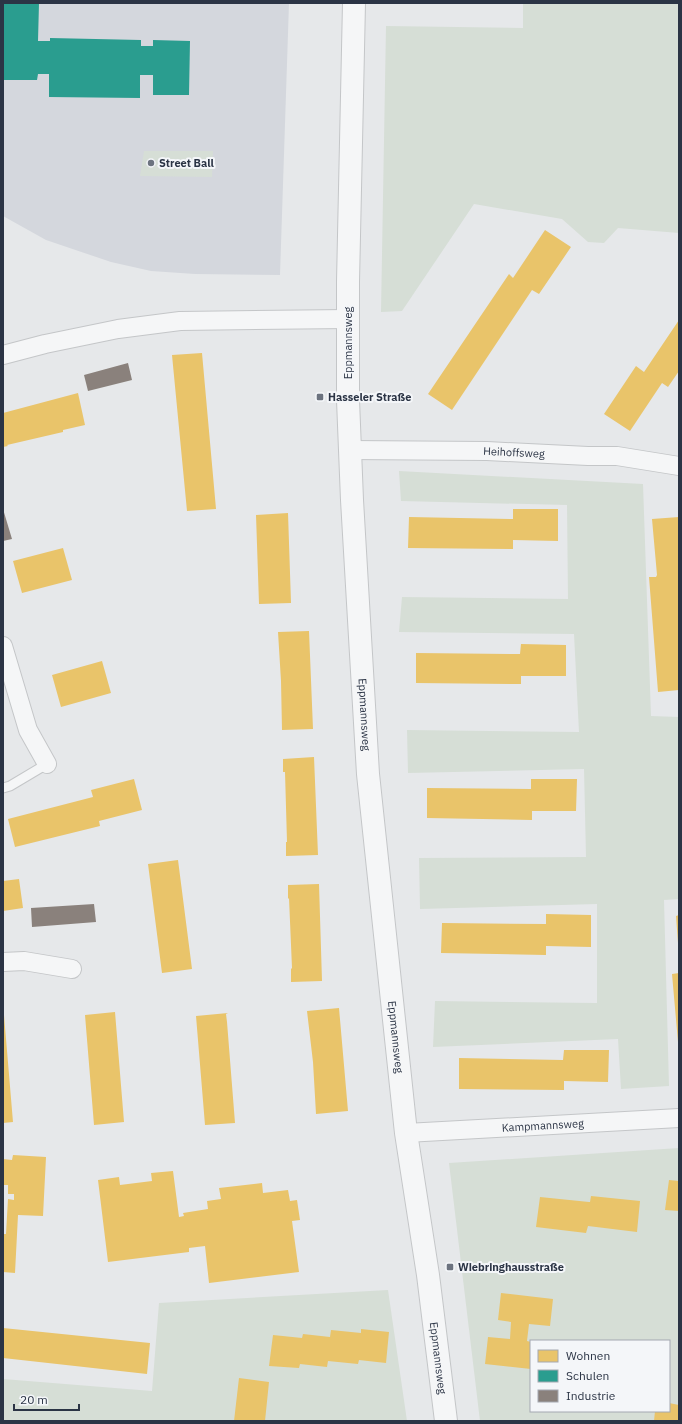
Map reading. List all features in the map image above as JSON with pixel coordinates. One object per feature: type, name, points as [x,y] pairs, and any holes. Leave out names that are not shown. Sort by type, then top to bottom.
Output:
[{"type":"street","name":"Eppmannsweg","points":[[354,3],[348,319],[349,450],[368,774],[406,1133],[428,1275],[446,1421]]},
{"type":"street","points":[[3,355],[45,344],[118,329],[180,321],[348,319]]},
{"type":"street","name":"Heihoffsweg","points":[[349,450],[487,450],[588,456],[617,456],[679,466]]},
{"type":"street","points":[[3,646],[28,730],[48,764]]},
{"type":"street","points":[[3,962],[24,961],[72,969]]},
{"type":"street","name":"Kampmannsweg","points":[[406,1133],[679,1118]]},
{"type":"lane","points":[[3,788],[10,786],[48,764]]},
{"type":"shaded area","points":[[3,3],[289,3],[280,275],[195,274],[151,271],[111,262],[46,240],[3,216]]},
{"type":"shaded area","points":[[523,3],[679,3],[679,233],[618,228],[604,243],[588,242],[562,219],[474,204],[402,311],[381,312],[386,26],[523,28]]},
{"type":"shaded area","points":[[144,151],[213,151],[212,177],[140,176]]},
{"type":"shaded area","points":[[399,471],[643,484],[651,716],[679,717],[679,899],[664,900],[669,1086],[621,1089],[618,1039],[433,1047],[435,1001],[597,1003],[597,904],[420,909],[419,858],[586,857],[584,769],[408,773],[407,730],[579,732],[574,634],[399,632],[402,597],[568,599],[567,505],[401,501]]},
{"type":"shaded area","points":[[679,1148],[679,1421],[480,1421],[449,1163]]},
{"type":"shaded area","points":[[388,1290],[407,1421],[3,1421],[3,1379],[152,1391],[159,1303]]},
{"type":"building: Wohnen","points":[[545,230],[571,247],[539,294],[532,290],[452,410],[428,394],[509,274],[513,278]]},
{"type":"building: Wohnen","points":[[679,320],[679,371],[668,387],[662,383],[630,431],[604,414],[636,366],[644,372]]},
{"type":"building: Wohnen","points":[[202,353],[216,509],[187,511],[172,355]]},
{"type":"building: Wohnen","points":[[78,393],[85,425],[3,447],[3,413]]},
{"type":"building: Wohnen","points":[[513,509],[558,509],[558,541],[513,540],[513,549],[408,548],[409,517],[513,519]]},
{"type":"building: Wohnen","points":[[288,513],[291,603],[259,604],[256,515]]},
{"type":"building: Wohnen","points":[[679,517],[679,690],[658,692],[649,577],[656,577],[657,575],[652,519]]},
{"type":"building: Wohnen","points":[[63,548],[72,580],[22,593],[13,561]]},
{"type":"building: Wohnen","points":[[309,631],[313,729],[282,730],[278,632]]},
{"type":"building: Wohnen","points":[[521,644],[566,645],[566,676],[521,676],[521,684],[416,683],[416,653],[520,654]]},
{"type":"building: Wohnen","points":[[102,661],[111,693],[61,707],[52,675]]},
{"type":"building: Wohnen","points":[[314,757],[318,855],[286,856],[285,772],[283,772],[283,759]]},
{"type":"building: Wohnen","points":[[134,779],[142,810],[99,821],[100,826],[15,847],[8,819],[93,797],[91,790]]},
{"type":"building: Wohnen","points":[[531,779],[577,779],[576,811],[532,811],[532,820],[427,818],[427,788],[531,789]]},
{"type":"building: Wohnen","points":[[178,860],[192,969],[162,973],[148,864]]},
{"type":"building: Wohnen","points":[[19,879],[23,908],[3,911],[3,881]]},
{"type":"building: Wohnen","points":[[319,884],[322,981],[291,982],[292,968],[288,885]]},
{"type":"building: Wohnen","points":[[546,914],[591,915],[591,947],[546,946],[546,955],[441,953],[442,923],[546,924]]},
{"type":"building: Wohnen","points":[[679,915],[679,943],[678,943],[676,916]]},
{"type":"building: Wohnen","points":[[679,973],[679,1042],[678,1042],[672,974]]},
{"type":"building: Wohnen","points":[[339,1008],[348,1111],[316,1114],[313,1062],[307,1011]]},
{"type":"building: Wohnen","points":[[115,1012],[124,1122],[94,1125],[85,1015]]},
{"type":"building: Wohnen","points":[[228,1013],[226,1014],[235,1123],[205,1125],[196,1016]]},
{"type":"building: Wohnen","points":[[3,1015],[13,1122],[3,1123]]},
{"type":"building: Wohnen","points":[[564,1050],[609,1050],[608,1082],[564,1081],[564,1090],[459,1089],[459,1058],[563,1060]]},
{"type":"building: Wohnen","points":[[13,1155],[46,1157],[43,1216],[18,1215],[15,1273],[3,1272],[3,1234],[6,1234],[8,1199],[14,1200],[14,1194],[8,1194],[8,1185],[3,1185],[3,1159],[12,1160]]},
{"type":"building: Wohnen","points":[[173,1171],[179,1217],[184,1216],[183,1213],[208,1209],[207,1201],[221,1199],[219,1188],[262,1183],[263,1193],[288,1190],[290,1201],[297,1200],[300,1220],[292,1221],[299,1272],[209,1283],[205,1246],[189,1248],[189,1252],[108,1262],[98,1180],[119,1177],[120,1185],[152,1181],[151,1173]]},
{"type":"building: Wohnen","points":[[669,1180],[679,1181],[679,1211],[665,1210]]},
{"type":"building: Wohnen","points":[[591,1196],[640,1201],[637,1232],[588,1226],[586,1233],[536,1227],[540,1197],[590,1202]]},
{"type":"building: Wohnen","points":[[501,1293],[553,1299],[550,1326],[529,1324],[527,1341],[530,1342],[530,1369],[485,1364],[488,1337],[510,1339],[511,1322],[498,1320]]},
{"type":"building: Wohnen","points":[[3,1328],[150,1343],[147,1374],[3,1358]]},
{"type":"building: Wohnen","points":[[361,1329],[389,1332],[386,1363],[359,1360],[358,1364],[328,1361],[327,1367],[300,1364],[299,1368],[269,1366],[273,1335],[302,1338],[303,1334],[330,1337],[331,1330],[361,1333]]},
{"type":"building: Wohnen","points":[[239,1378],[269,1382],[265,1421],[234,1421]]},
{"type":"building: Wohnen","points":[[670,1403],[679,1405],[679,1421],[654,1421],[655,1412],[670,1412]]},
{"type":"building: Schulen","points":[[3,3],[39,3],[38,41],[50,41],[50,38],[141,40],[141,46],[153,46],[153,40],[190,41],[189,95],[153,95],[153,75],[140,75],[140,98],[49,97],[49,74],[38,74],[37,80],[3,80]]},
{"type":"building: Industrie","points":[[128,363],[132,380],[88,391],[84,375]]},
{"type":"building: Industrie","points":[[3,509],[12,539],[3,541]]},
{"type":"building: Industrie","points":[[94,904],[96,922],[32,927],[31,908]]},
{"type":"place","name":"Street Ball","points":[[151,163]]},
{"type":"place","name":"Hasseler Straße","points":[[320,397]]},
{"type":"place","name":"Wiebringhausstraße","points":[[450,1267]]}]
